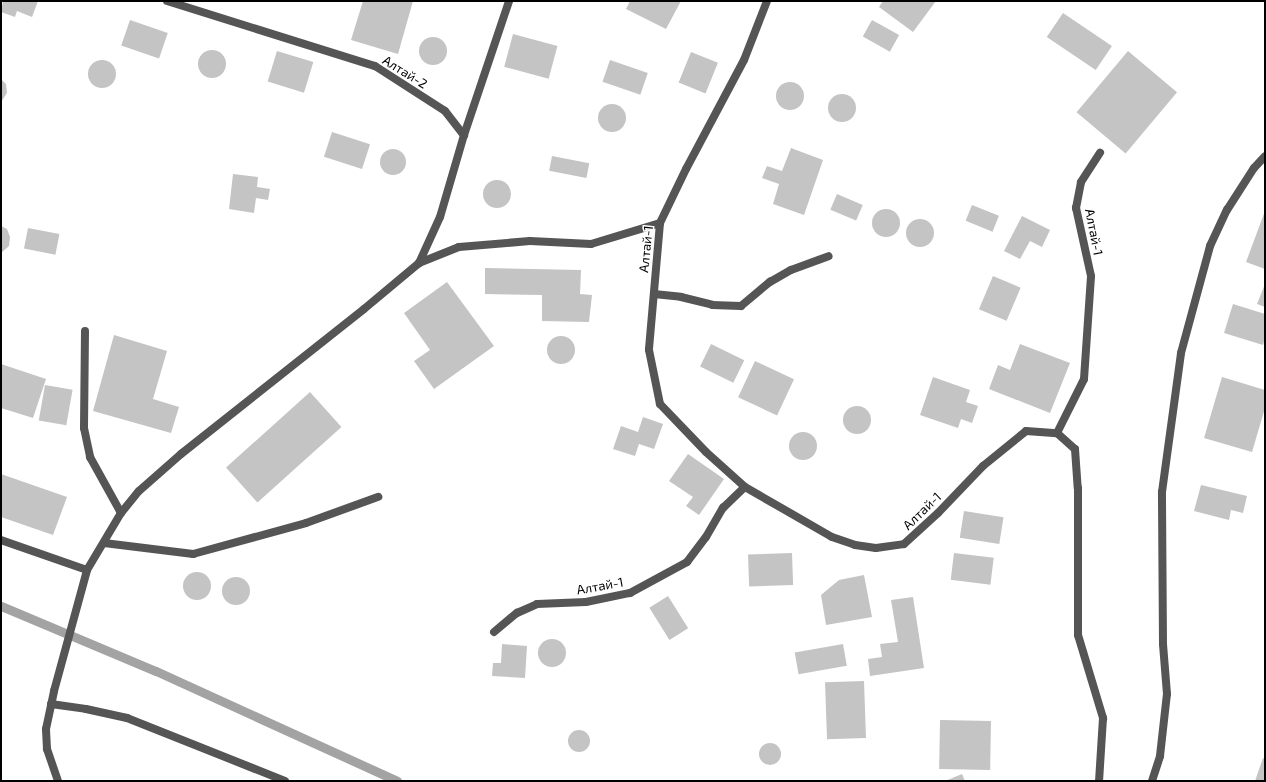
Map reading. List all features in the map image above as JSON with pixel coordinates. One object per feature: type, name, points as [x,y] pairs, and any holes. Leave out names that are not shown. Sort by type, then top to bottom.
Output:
[{"type":"street","name":"Алтай-2","points":[[167,1],[375,66],[445,111],[464,135]]},
{"type":"street","points":[[419,263],[440,217],[464,135],[510,1]]},
{"type":"street","name":"Алтай-1","points":[[767,1],[744,60],[686,169],[660,223],[649,350],[660,404],[706,452],[745,487],[814,528],[855,545],[876,548],[904,544],[938,513],[983,466],[1026,431],[1057,434],[1084,379],[1091,276],[1076,208],[1081,182],[1100,153]]},
{"type":"street","points":[[1152,781],[1160,756],[1167,694],[1163,644],[1162,492],[1181,353],[1210,246],[1227,210],[1254,168],[1265,156]]},
{"type":"street","points":[[58,781],[47,749],[46,729],[54,691],[87,570],[121,513],[139,491],[181,454],[364,309],[419,263],[459,247],[530,240],[591,244],[660,223]]},
{"type":"street","points":[[654,294],[681,297],[712,305],[741,306],[770,282],[791,270],[829,256]]},
{"type":"street","points":[[85,332],[84,428],[90,456],[121,513]]},
{"type":"street","points":[[1057,434],[1075,449],[1078,488],[1078,635],[1103,718],[1099,781]]},
{"type":"street","name":"Алтай-1","points":[[494,632],[517,613],[537,604],[586,602],[630,593],[688,562],[706,537],[722,508],[745,487]]},
{"type":"street","points":[[104,543],[193,554],[306,523],[378,497]]},
{"type":"street","points":[[1,540],[87,570]]},
{"type":"street","points":[[51,704],[86,709],[127,718],[285,781]]},
{"type":"building","points":[[3,1],[38,1],[32,17],[17,11],[15,17],[1,12]]},
{"type":"building","points":[[363,1],[413,1],[398,54],[351,40]]},
{"type":"building","points":[[630,1],[681,1],[666,29],[626,9]]},
{"type":"building","points":[[883,1],[936,1],[913,32],[879,7]]},
{"type":"building","points":[[1063,13],[1112,46],[1096,70],[1047,37]]},
{"type":"building","points":[[130,20],[168,33],[159,59],[121,46]]},
{"type":"building","points":[[872,20],[899,35],[890,52],[863,37]]},
{"type":"building","points":[[513,34],[557,46],[549,79],[504,67]]},
{"type":"building","points":[[433,37],[443,41],[447,51],[443,61],[433,65],[423,61],[419,51],[423,41]]},
{"type":"building","points":[[212,50],[222,54],[226,64],[222,74],[212,78],[202,74],[198,64],[202,54]]},
{"type":"building","points":[[277,51],[313,62],[304,93],[268,82]]},
{"type":"building","points":[[1128,51],[1177,92],[1126,153],[1077,112]]},
{"type":"building","points":[[691,52],[718,63],[706,93],[679,83]]},
{"type":"building","points":[[102,60],[112,64],[116,74],[112,84],[102,88],[92,84],[88,74],[92,64]]},
{"type":"building","points":[[610,60],[648,73],[640,95],[603,82]]},
{"type":"building","points":[[1,79],[6,84],[7,93],[1,102]]},
{"type":"building","points":[[790,82],[800,86],[804,96],[800,106],[790,110],[780,106],[776,96],[780,86]]},
{"type":"building","points":[[842,94],[852,98],[856,108],[852,118],[842,122],[832,118],[828,108],[832,98]]},
{"type":"building","points":[[612,104],[622,108],[626,118],[622,128],[612,132],[602,128],[598,118],[602,108]]},
{"type":"building","points":[[332,132],[370,144],[362,169],[324,157]]},
{"type":"building","points":[[791,148],[823,160],[804,215],[773,204],[779,184],[762,178],[767,166],[782,171]]},
{"type":"building","points":[[393,149],[402,153],[406,162],[402,171],[393,175],[384,171],[380,162],[384,153]]},
{"type":"building","points":[[552,156],[589,163],[586,178],[549,171]]},
{"type":"building","points":[[233,174],[258,177],[257,187],[270,189],[268,200],[256,198],[254,213],[229,209]]},
{"type":"building","points":[[497,180],[507,184],[511,194],[507,204],[497,208],[487,204],[483,194],[487,184]]},
{"type":"building","points":[[837,194],[863,205],[856,221],[830,210]]},
{"type":"building","points":[[972,205],[999,216],[993,232],[966,221]]},
{"type":"building","points":[[886,209],[896,213],[900,223],[896,233],[886,237],[876,233],[872,223],[876,213]]},
{"type":"building","points":[[1265,211],[1265,269],[1246,262]]},
{"type":"building","points":[[1022,216],[1050,230],[1042,247],[1030,241],[1020,259],[1004,251]]},
{"type":"building","points":[[920,219],[930,223],[934,233],[930,243],[920,247],[910,243],[906,233],[910,223]]},
{"type":"building","points":[[1,226],[7,229],[10,237],[9,246],[1,253]]},
{"type":"building","points":[[28,228],[59,234],[55,255],[24,249]]},
{"type":"building","points":[[485,268],[581,270],[580,294],[592,295],[589,322],[542,321],[542,295],[485,294]]},
{"type":"building","points":[[993,276],[1021,288],[1007,321],[979,309]]},
{"type":"building","points":[[447,282],[494,346],[434,389],[414,361],[430,350],[404,313]]},
{"type":"building","points":[[1265,284],[1265,307],[1257,304]]},
{"type":"building","points":[[1233,304],[1265,314],[1265,338],[1263,345],[1224,333]]},
{"type":"building","points":[[114,335],[167,351],[153,399],[179,407],[171,433],[93,411]]},
{"type":"building","points":[[561,336],[571,340],[575,350],[571,360],[561,364],[551,360],[547,350],[551,340]]},
{"type":"building","points":[[711,344],[744,360],[733,383],[700,366]]},
{"type":"building","points":[[1020,344],[1070,363],[1050,413],[989,389],[998,365],[1010,370]]},
{"type":"building","points":[[755,361],[794,379],[777,415],[738,397]]},
{"type":"building","points":[[1,364],[46,379],[33,418],[1,408]]},
{"type":"building","points":[[933,377],[970,390],[966,402],[978,406],[972,423],[961,419],[958,428],[920,415]]},
{"type":"building","points":[[1222,377],[1265,390],[1265,408],[1252,452],[1204,438]]},
{"type":"building","points":[[45,385],[73,390],[66,425],[39,420]]},
{"type":"building","points":[[310,392],[341,427],[257,503],[226,468]]},
{"type":"building","points":[[857,406],[867,410],[871,420],[867,430],[857,434],[847,430],[843,420],[847,410]]},
{"type":"building","points":[[643,417],[663,424],[654,449],[639,444],[635,456],[613,449],[621,426],[638,432]]},
{"type":"building","points":[[803,432],[813,436],[817,446],[813,456],[803,460],[793,456],[789,446],[793,436]]},
{"type":"building","points":[[688,454],[724,479],[699,515],[686,506],[693,497],[669,481]]},
{"type":"building","points":[[1,474],[67,497],[53,535],[1,517]]},
{"type":"building","points":[[1201,485],[1247,496],[1243,513],[1231,510],[1229,520],[1194,511]]},
{"type":"building","points":[[964,511],[1004,517],[999,544],[960,538]]},
{"type":"building","points":[[792,553],[793,585],[749,587],[748,555]]},
{"type":"building","points":[[954,553],[994,558],[990,585],[951,580]]},
{"type":"building","points":[[197,572],[207,576],[211,586],[207,596],[197,600],[187,596],[183,586],[187,576]]},
{"type":"building","points":[[864,575],[872,617],[826,625],[821,595],[839,580]]},
{"type":"building","points":[[236,577],[246,581],[250,591],[246,601],[236,605],[226,601],[222,591],[226,581]]},
{"type":"building","points":[[668,596],[688,628],[669,640],[649,608]]},
{"type":"building","points":[[913,597],[924,668],[870,676],[868,659],[882,657],[880,644],[898,642],[891,600]]},
{"type":"building","points":[[552,639],[562,643],[566,653],[562,663],[552,667],[542,663],[538,653],[542,643]]},
{"type":"building","points":[[502,644],[527,646],[525,678],[492,676],[493,663],[501,663]]},
{"type":"building","points":[[843,644],[847,666],[799,674],[795,653]]},
{"type":"building","points":[[864,681],[866,738],[827,739],[825,682]]},
{"type":"building","points":[[940,720],[991,721],[990,770],[939,769]]},
{"type":"building","points":[[579,730],[587,733],[590,741],[587,749],[579,752],[571,749],[568,741],[571,733]]},
{"type":"building","points":[[770,743],[778,746],[781,754],[778,762],[770,765],[762,762],[759,754],[762,746]]},
{"type":"building","points":[[1263,758],[1265,759],[1265,781],[1255,781]]},
{"type":"building","points":[[962,774],[965,781],[945,781]]},
{"type":"waterway","points":[[1,606],[156,671],[397,781]]}]
